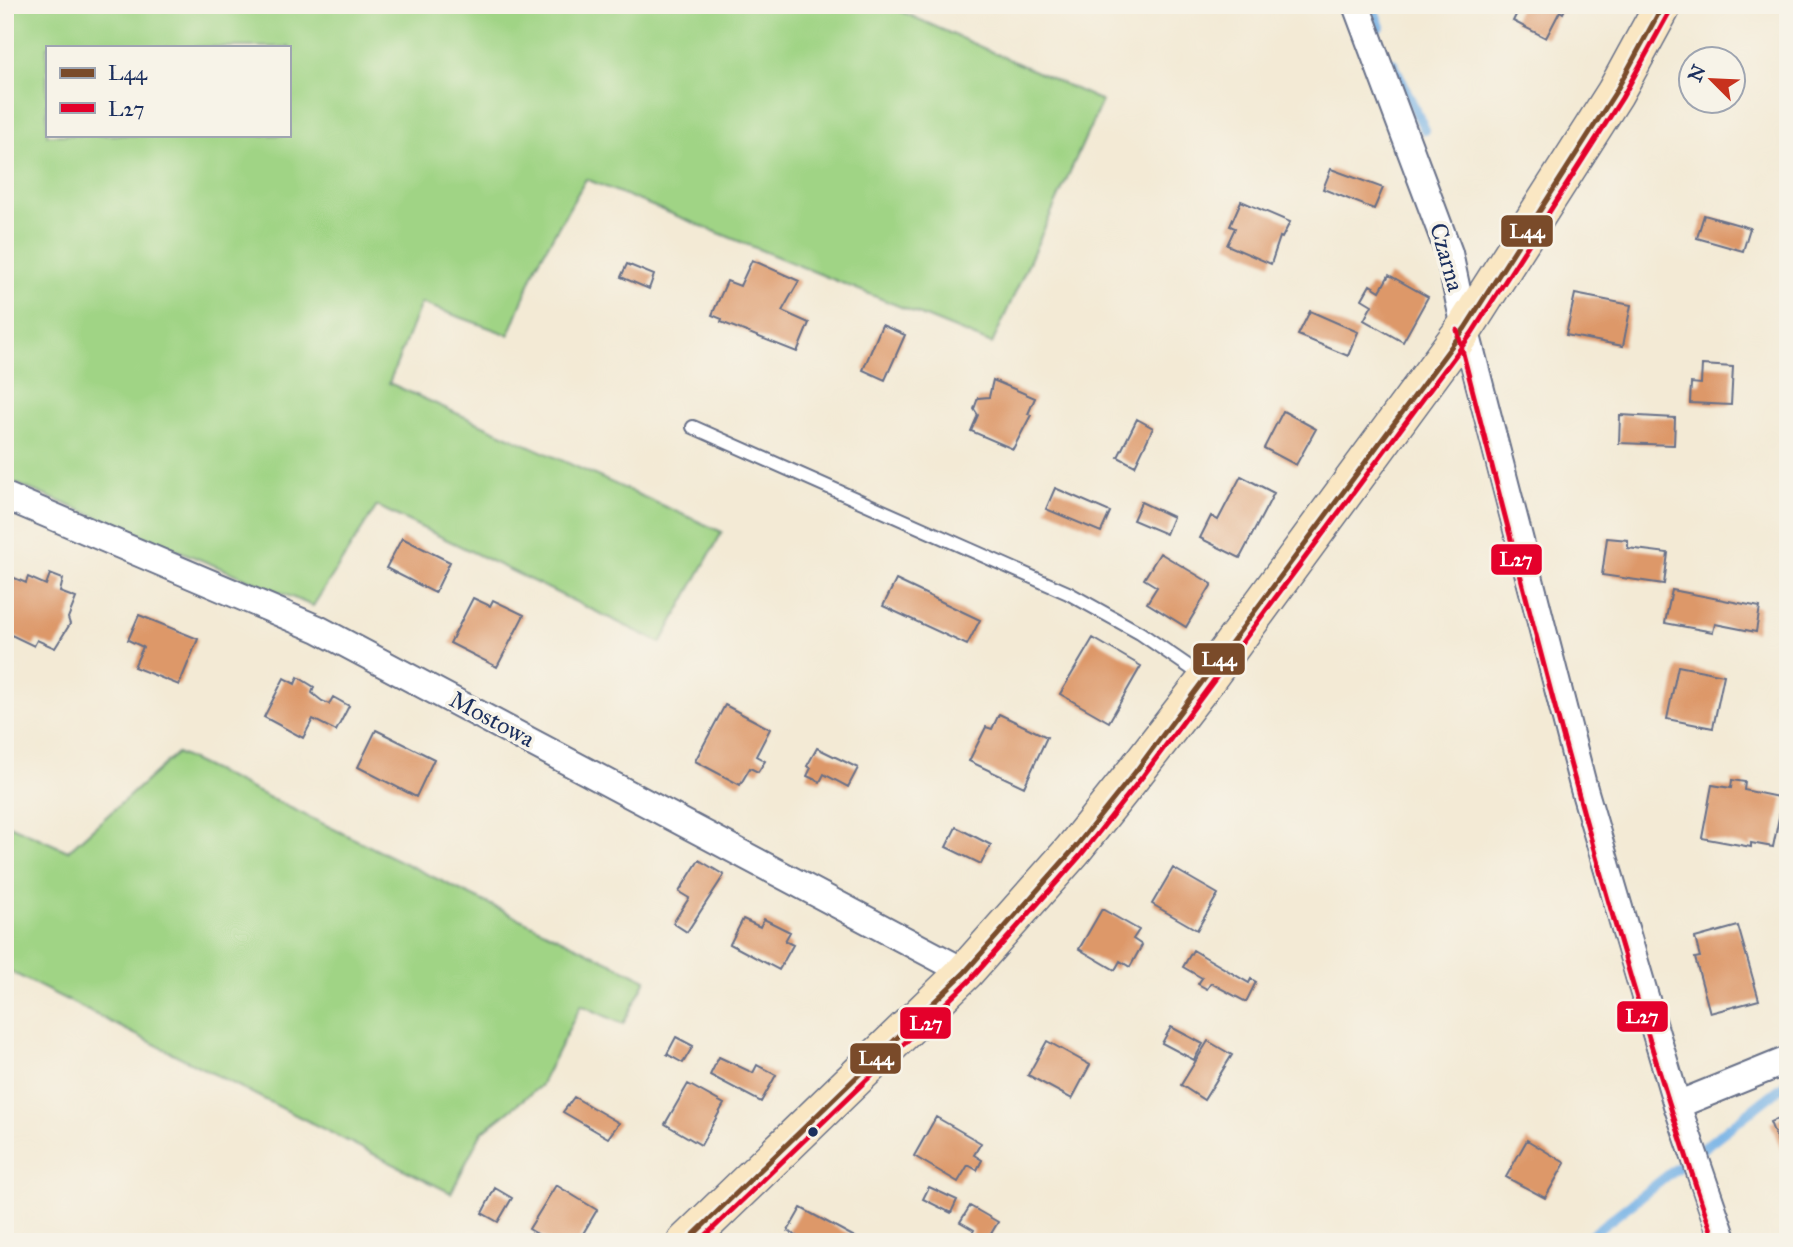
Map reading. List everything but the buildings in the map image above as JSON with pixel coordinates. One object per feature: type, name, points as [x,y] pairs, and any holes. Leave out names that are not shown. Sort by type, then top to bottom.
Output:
[{"type":"street","name":"Czarna","points":[[1356,5],[1450,253],[1465,328],[1584,789],[1677,1105],[1724,1242]]},
{"type":"street","points":[[686,1242],[965,972],[1073,850],[1207,679],[1465,328],[1615,93],[1663,5]]},
{"type":"street","name":"Mostowa","points":[[5,496],[318,629],[965,972]]},
{"type":"street","points":[[1677,1105],[1788,1060]]},
{"type":"lane","points":[[693,427],[1068,593],[1140,633],[1207,679]]},
{"type":"green space","points":[[5,5],[887,5],[1102,101],[992,344],[586,179],[537,264],[509,335],[421,303],[389,383],[722,532],[661,643],[377,506],[313,606],[5,479]]},
{"type":"green space","points":[[177,753],[646,980],[623,1024],[581,1005],[540,1086],[481,1133],[451,1193],[5,969],[5,823],[68,851]]},
{"type":"waterway","points":[[1372,5],[1380,27]]},
{"type":"waterway","points":[[1393,63],[1425,130]]},
{"type":"waterway","points":[[1582,1242],[1788,1082]]},
{"type":"transit line","name":"L44","points":[[686,1242],[965,972],[1073,850],[1136,771],[1465,328],[1615,93],[1663,5]]},
{"type":"transit line","name":"L27","points":[[699,1242],[972,978],[1080,856],[1143,776],[1472,333],[1622,98],[1671,9]]},
{"type":"transit line","name":"L27","points":[[1457,330],[1546,674],[1609,903],[1642,1016],[1715,1242]]}]
